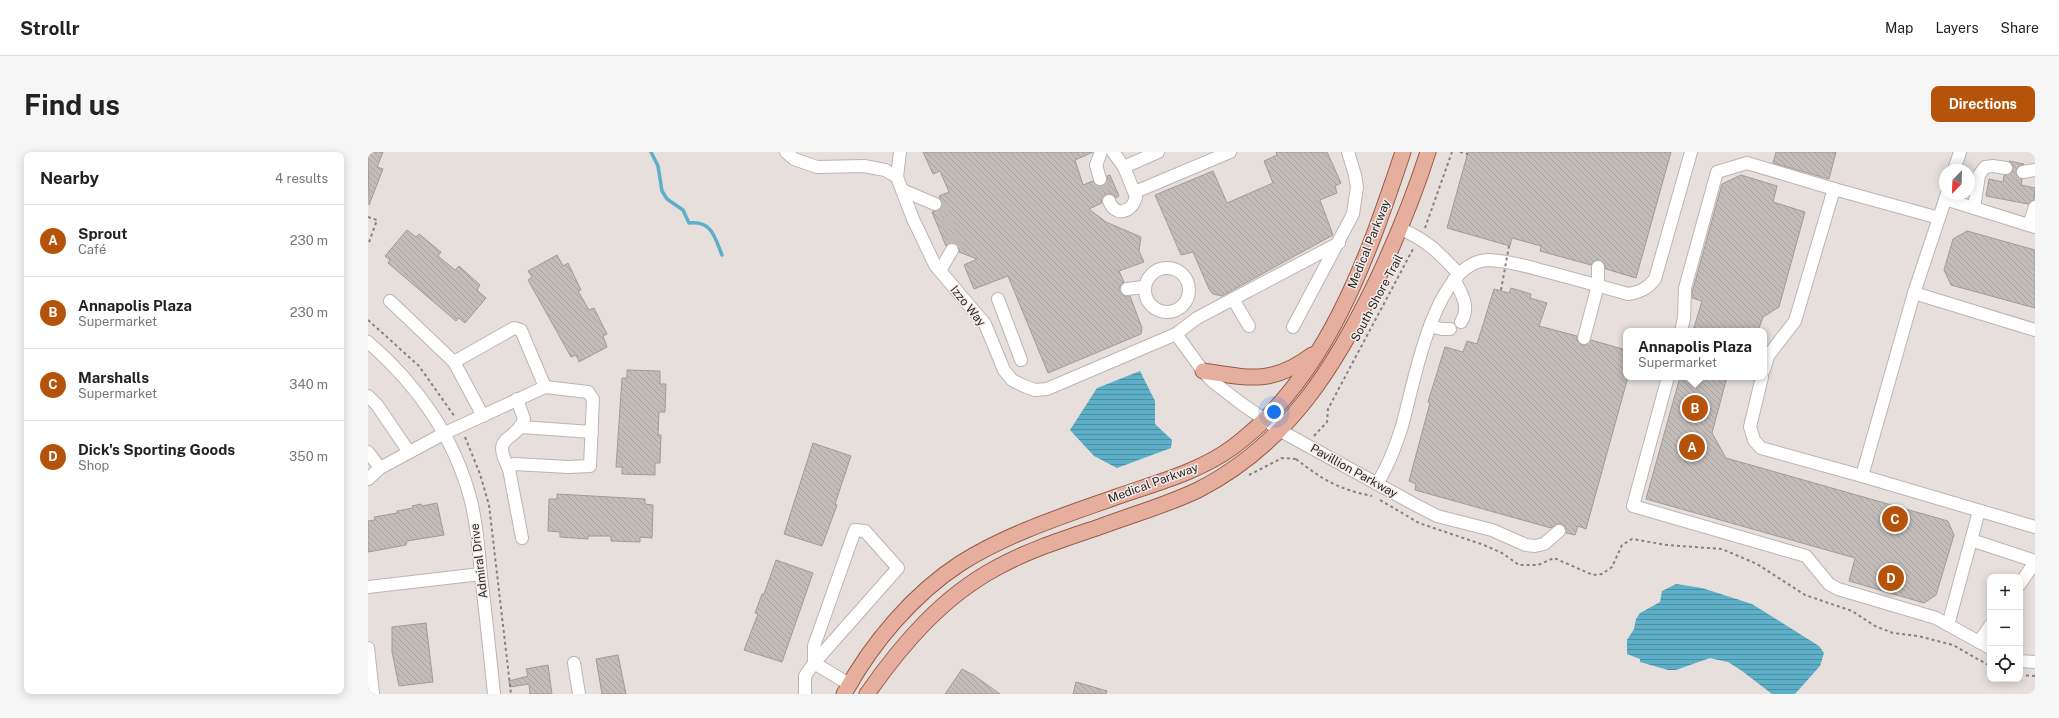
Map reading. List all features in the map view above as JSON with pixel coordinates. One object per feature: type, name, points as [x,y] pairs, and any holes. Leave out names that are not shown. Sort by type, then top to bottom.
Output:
[{"type":"main road","name":"Medical Parkway","points":[[847,689],[870,654],[914,602],[960,564],[999,542],[1048,521],[1197,469],[1232,448],[1265,420],[1299,381],[1339,315],[1361,266],[1403,152]]},
{"type":"main road","name":"Medical Parkway","points":[[867,694],[901,647],[921,626],[974,581],[997,567],[1036,550],[1163,505],[1198,490],[1257,452],[1280,431],[1327,374],[1347,341],[1401,229],[1428,152]]},
{"type":"main road","points":[[1202,371],[1238,377],[1266,377],[1290,370],[1319,349]]},
{"type":"street","points":[[787,152],[803,163],[818,167],[864,166],[885,170],[897,177],[900,152]]},
{"type":"street","points":[[1100,179],[1096,165],[1101,152]]},
{"type":"street","points":[[1109,201],[1114,209],[1121,212],[1126,211],[1134,203],[1135,192],[1124,167],[1113,152]]},
{"type":"street","points":[[1124,167],[1158,152]]},
{"type":"street","points":[[1135,192],[1230,152]]},
{"type":"street","points":[[1293,327],[1354,214],[1356,201],[1355,175],[1348,152]]},
{"type":"street","points":[[1377,484],[1384,472],[1397,441],[1430,326],[1444,293],[1456,276],[1480,261],[1489,260],[1519,264],[1628,294],[1640,292],[1649,287],[1655,278],[1691,152]]},
{"type":"street","points":[[1956,164],[1960,152]]},
{"type":"street","points":[[1682,328],[1684,318],[1685,288],[1717,172],[1747,163],[1939,218]]},
{"type":"street","points":[[1974,208],[1979,175],[1986,167],[1993,166],[2006,168]]},
{"type":"street","name":"Izzo Way","points":[[897,177],[916,226],[935,265],[985,324],[1004,370],[1012,380],[1035,390],[1047,389],[1176,334],[1197,318],[1339,243]]},
{"type":"street","points":[[1767,360],[1768,356],[1795,321],[1834,189]]},
{"type":"street","points":[[902,190],[935,204]]},
{"type":"street","points":[[1862,476],[1914,293],[1945,200]]},
{"type":"street","points":[[1954,200],[2032,226],[2035,208]]},
{"type":"street","name":"Medical Parkway","points":[[1401,229],[1434,247],[1456,276]]},
{"type":"street","points":[[940,272],[952,250]]},
{"type":"street","points":[[1584,338],[1598,285],[1598,267]]},
{"type":"street","points":[[1171,268],[1182,274],[1189,286],[1189,296],[1186,303],[1176,311],[1162,312],[1151,306],[1145,295],[1144,287],[1148,278],[1158,270],[1171,268]]},
{"type":"street","points":[[1456,276],[1466,308],[1466,315],[1461,322]]},
{"type":"street","points":[[1127,289],[1144,287]]},
{"type":"street","points":[[1914,293],[2035,330]]},
{"type":"street","points":[[998,299],[1021,360]]},
{"type":"street","points":[[1233,299],[1249,326]]},
{"type":"street","points":[[390,301],[454,362],[483,416]]},
{"type":"street","points":[[1176,311],[1176,334]]},
{"type":"street","points":[[1430,326],[1450,329]]},
{"type":"street","points":[[454,362],[514,328],[521,330],[545,387]]},
{"type":"street","name":"Pavillion Parkway","points":[[1176,334],[1202,371],[1212,381],[1280,431],[1437,516],[1498,532],[1526,545],[1535,546],[1544,544],[1560,531]]},
{"type":"street","points":[[994,346],[1013,338]]},
{"type":"street","name":"Admiral Drive","points":[[368,342],[401,374],[418,394],[445,432],[456,457],[471,501],[481,574],[494,694]]},
{"type":"street","points":[[1667,380],[1633,506],[1806,556],[1829,584],[1838,589],[1936,618],[1987,646]]},
{"type":"street","points":[[1761,380],[1750,427],[1754,440],[1761,448],[2035,527]]},
{"type":"street","points":[[368,479],[380,468],[445,432],[545,387],[588,392],[593,399],[590,466],[568,467],[514,464],[509,469]]},
{"type":"street","points":[[368,396],[377,405],[409,452]]},
{"type":"street","points":[[517,399],[524,419],[521,427],[504,441],[501,448],[502,457],[509,469],[522,538]]},
{"type":"street","points":[[521,427],[592,432]]},
{"type":"street","points":[[368,452],[380,468]]},
{"type":"street","points":[[1948,625],[1979,511]]},
{"type":"street","points":[[805,694],[805,676],[814,663],[898,568],[865,531],[855,530],[814,646],[814,663]]},
{"type":"street","points":[[1971,540],[2035,562],[2023,580]]},
{"type":"street","points":[[368,587],[481,574]]},
{"type":"street","points":[[1979,642],[1987,630]]},
{"type":"street","points":[[368,648],[373,694]]},
{"type":"street","points":[[2023,661],[2035,662]]},
{"type":"street","points":[[574,663],[579,694]]},
{"type":"street","points":[[814,663],[847,689]]},
{"type":"path","name":"South Shore Trail","points":[[1306,444],[1327,422],[1328,409],[1427,225],[1452,152]]},
{"type":"path","points":[[1460,152],[1468,154]]},
{"type":"path","points":[[368,217],[377,220],[368,245]]},
{"type":"path","points":[[1501,290],[1510,246]]},
{"type":"path","points":[[1246,477],[1282,458],[1296,459],[1331,484],[1355,493],[1373,496]]},
{"type":"path","points":[[1379,500],[1419,523],[1484,545],[1502,553],[1519,565],[1538,565],[1554,558],[1593,576],[1602,574],[1612,567],[1622,545],[1632,539],[1667,546],[1722,549],[1757,564],[1805,594],[1852,611],[1876,626],[1893,633],[1918,636],[1953,645],[1987,664]]},
{"type":"path","points":[[2023,675],[2035,676]]},
{"type":"water","points":[[1140,371],[1155,401],[1155,424],[1172,440],[1171,448],[1117,468],[1094,456],[1070,430],[1097,388]]},
{"type":"water","points":[[1676,584],[1702,588],[1752,604],[1819,646],[1824,653],[1820,666],[1795,694],[1772,694],[1728,662],[1710,658],[1676,670],[1668,670],[1640,662],[1640,659],[1627,654],[1627,640],[1634,629],[1636,619],[1640,613],[1660,602],[1662,591]]},
{"type":"building","points":[[368,152],[383,152],[377,167],[383,169],[369,205]]},
{"type":"building","points":[[923,152],[1093,152],[1075,160],[1083,185],[1093,181],[1098,186],[1102,186],[1107,181],[1107,176],[1110,175],[1119,196],[1116,198],[1113,194],[1106,194],[1102,197],[1102,203],[1089,209],[1106,222],[1141,237],[1139,251],[1144,262],[1119,271],[1124,282],[1120,286],[1120,290],[1124,296],[1130,296],[1142,328],[1141,334],[1048,373],[1008,276],[974,289],[964,265],[977,259],[959,252],[959,247],[955,243],[946,246],[932,212],[940,210],[942,203],[939,196],[949,192],[940,171],[933,174]]},
{"type":"building","points":[[1276,152],[1327,152],[1341,183],[1335,186],[1337,193],[1320,200],[1333,235],[1222,296],[1213,294],[1209,289],[1193,252],[1181,255],[1155,195],[1213,171],[1227,203],[1273,183],[1264,161],[1277,155]]},
{"type":"building","points":[[1468,152],[1671,152],[1636,278],[1606,269],[1604,263],[1598,260],[1594,261],[1591,265],[1540,251],[1541,246],[1512,238],[1510,246],[1447,228]]},
{"type":"building","points":[[1776,152],[1836,152],[1829,179],[1773,163]]},
{"type":"building","points":[[2009,161],[2024,164],[2019,166],[2016,170],[2017,176],[2022,179],[2021,185],[2035,188],[2034,200],[2028,204],[1986,196],[1989,179],[2003,182],[2004,175],[2012,172],[2013,166]]},
{"type":"building","points":[[1741,175],[1777,186],[1773,202],[1805,212],[1779,307],[1763,317],[1759,328],[1694,328],[1702,301],[1692,298],[1692,293],[1722,184]]},
{"type":"building","points":[[407,230],[416,237],[419,234],[441,252],[438,256],[455,270],[459,266],[480,285],[477,290],[486,298],[465,323],[459,318],[456,321],[388,263],[390,260],[385,256]]},
{"type":"building","points":[[1967,231],[2035,250],[2035,308],[1951,285],[1944,270],[1953,239]]},
{"type":"building","points":[[557,255],[563,266],[568,263],[581,290],[578,291],[589,310],[594,308],[607,334],[603,336],[607,347],[579,362],[576,355],[571,357],[528,280],[532,277],[528,271]]},
{"type":"building","points":[[1511,288],[1531,294],[1530,298],[1547,303],[1539,326],[1577,336],[1577,340],[1582,345],[1586,345],[1591,340],[1623,349],[1623,380],[1627,380],[1586,529],[1578,526],[1575,535],[1566,533],[1565,526],[1561,524],[1557,524],[1551,528],[1415,490],[1416,484],[1409,481],[1430,403],[1428,402],[1445,347],[1463,352],[1467,341],[1477,344],[1494,289],[1509,293]]},
{"type":"building","points":[[627,370],[660,371],[660,384],[666,384],[665,412],[659,412],[658,435],[661,435],[660,463],[655,463],[655,475],[622,474],[622,467],[616,467],[622,378],[627,378]]},
{"type":"building","points":[[1679,380],[1726,380],[1712,433],[1726,458],[1948,521],[1954,535],[1936,595],[1924,603],[1849,581],[1855,558],[1646,499]]},
{"type":"building","points":[[813,443],[851,456],[835,504],[837,505],[822,546],[784,534]]},
{"type":"building","points":[[557,494],[645,499],[645,504],[653,505],[652,538],[640,537],[640,542],[611,541],[611,536],[588,536],[588,539],[560,537],[560,532],[548,531],[549,499],[557,499]]},
{"type":"building","points":[[437,503],[444,535],[407,541],[406,545],[368,552],[368,521],[375,520],[374,517],[397,513],[397,511],[413,508],[412,506]]},
{"type":"building","points":[[776,560],[813,573],[782,662],[744,650],[758,614],[755,613],[762,594],[764,594]]},
{"type":"building","points":[[426,623],[433,682],[399,686],[392,652],[392,627]]},
{"type":"building","points":[[618,655],[626,694],[602,694],[596,659]]},
{"type":"building","points":[[548,665],[552,694],[530,694],[529,684],[510,687],[509,681],[528,676],[526,669]]},
{"type":"building","points":[[962,669],[975,676],[1000,694],[945,694]]},
{"type":"building","points":[[1076,682],[1107,691],[1106,694],[1073,694]]},
{"type":"waterway","points":[[651,152],[658,166],[662,191],[667,199],[683,210],[689,223],[703,224],[708,227],[715,237],[722,255]]},
{"type":"tunnel","points":[[1100,179],[1109,201]]},
{"type":"tunnel","points":[[935,204],[940,206],[956,244],[952,250]]},
{"type":"place","name":"Annapolis Plaza","points":[[1695,408]]},
{"type":"place","name":"Sprout","points":[[1692,447]]},
{"type":"place","name":"Marshalls","points":[[1895,519]]},
{"type":"place","name":"Dick's Sporting Goods","points":[[1891,578]]}]
